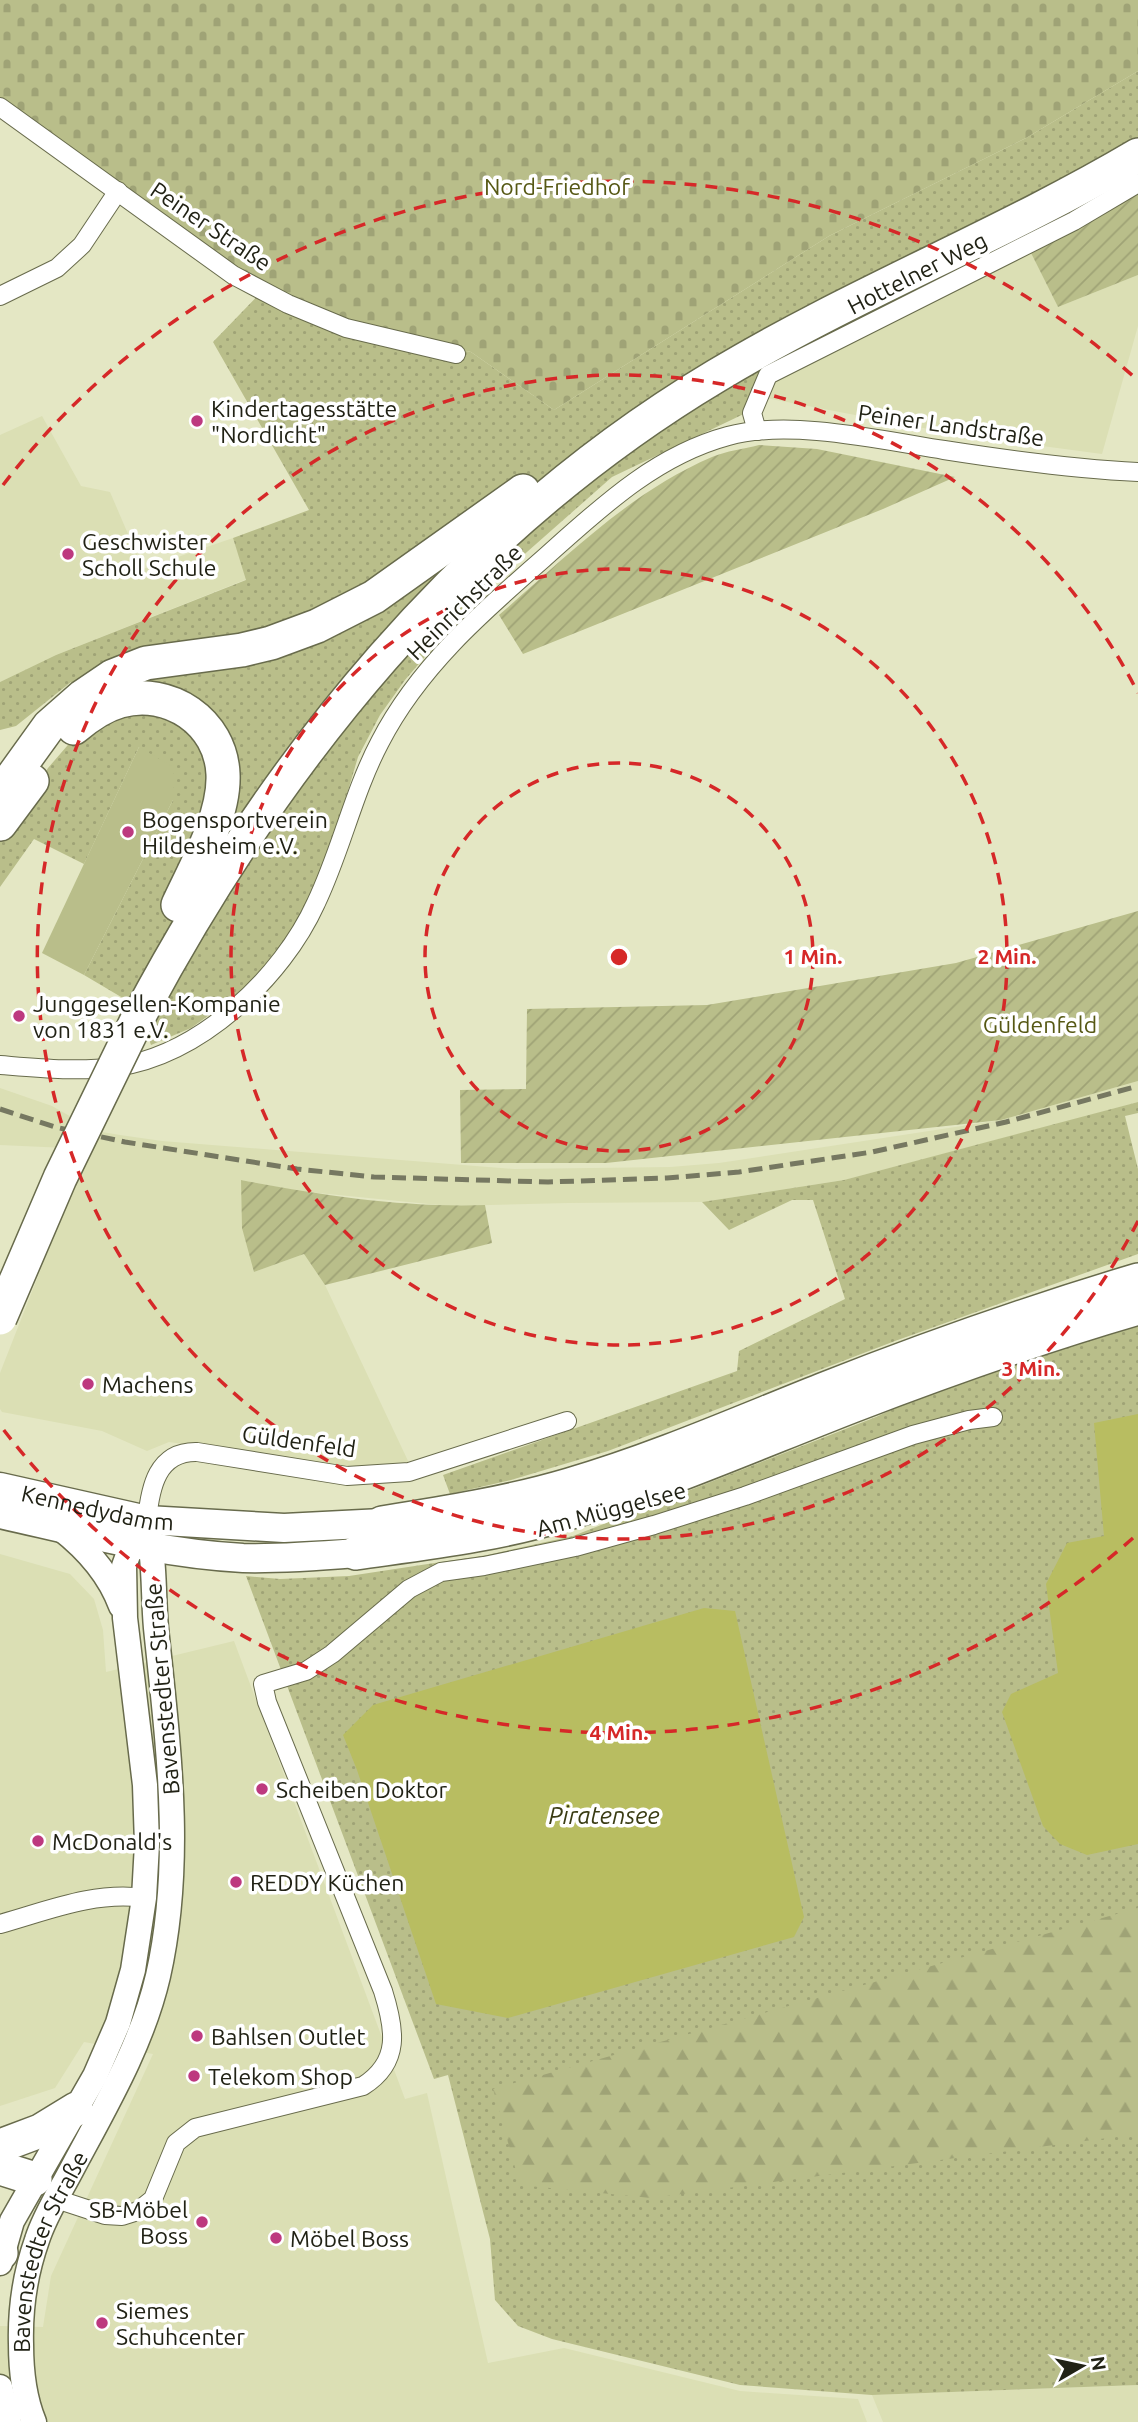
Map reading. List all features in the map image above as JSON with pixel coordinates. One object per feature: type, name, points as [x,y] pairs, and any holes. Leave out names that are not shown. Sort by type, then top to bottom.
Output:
[{"type":"highway","points":[[0,1272],[44,1168],[128,1016],[295,769],[365,678],[442,592],[584,455],[658,391],[757,332],[1060,179],[1138,133]]},
{"type":"highway","points":[[0,750],[20,743],[49,726],[82,696],[128,669],[168,658],[217,654],[261,645],[338,616],[374,597],[513,499],[767,347],[1013,225],[1138,155]]},
{"type":"highway","points":[[178,905],[246,802],[312,713],[383,627],[421,586],[513,499]]},
{"type":"highway","points":[[0,824],[71,731],[93,713],[118,701],[148,697],[177,705],[191,713],[211,735],[221,760],[223,774],[219,806],[202,852],[128,1016],[0,1318]]},
{"type":"highway","points":[[0,794],[49,726]]},
{"type":"highway","points":[[382,1523],[486,1506],[568,1485],[637,1463],[977,1332],[1138,1280]]},
{"type":"highway","points":[[356,1553],[478,1535],[562,1515],[652,1485],[972,1362],[1138,1308]]},
{"type":"highway","points":[[0,2146],[40,2131],[76,2109]]},
{"type":"highway","points":[[0,2168],[29,2191]]},
{"type":"main road","name":"Kennedydamm","points":[[0,1487],[144,1537]]},
{"type":"main road","name":"Kennedydamm","points":[[0,1514],[60,1528],[144,1537],[196,1524],[284,1528],[382,1523]]},
{"type":"main road","points":[[144,1537],[241,1558],[282,1559],[356,1553]]},
{"type":"street","name":"Peiner Straße","points":[[0,107],[233,275],[288,304],[346,328],[456,354]]},
{"type":"street","name":"Hottelner Weg","points":[[757,431],[752,413],[768,374],[1074,221],[1138,183]]},
{"type":"street","points":[[0,296],[57,268],[82,246],[118,191]]},
{"type":"street","name":"Peiner Landstraße","points":[[757,431],[855,435],[1038,463],[1138,472]]},
{"type":"street","name":"Heinrichstraße","points":[[0,1065],[86,1069],[144,1060],[202,1033],[246,999],[272,971],[303,930],[327,880],[355,798],[381,738],[434,662],[482,612],[620,491],[650,470],[678,456],[728,436],[757,431]]},
{"type":"street","name":"Am Müggelsee","points":[[29,2191],[105,2215],[122,2216],[138,2211],[153,2199],[176,2143],[195,2127],[362,2086],[374,2078],[386,2063],[393,2043],[383,1991],[263,1684],[306,1671],[332,1654],[409,1589],[441,1572],[575,1547],[654,1525],[745,1496],[913,1435],[968,1420],[993,1417]]},
{"type":"street","name":"Güldenfeld","points":[[144,1537],[150,1496],[158,1473],[164,1462],[183,1453],[197,1452],[346,1476],[409,1472],[567,1421]]},
{"type":"street","points":[[60,1528],[83,1547],[103,1571],[125,1618]]},
{"type":"street","name":"Bavenstedter Straße","points":[[0,2254],[12,2221],[94,2076],[118,2023],[133,1970],[144,1898],[147,1844],[145,1785],[125,1618],[124,1566],[144,1537]]},
{"type":"street","name":"Bavenstedter Straße","points":[[24,2421],[20,2314],[26,2277],[36,2242],[29,2191],[118,2084],[141,2031],[158,1976],[169,1900],[171,1785],[153,1597],[144,1537]]},
{"type":"street","points":[[0,1924],[86,1900],[131,1896],[144,1898]]},
{"type":"street","name":"Bavenstedter Straße","points":[[0,2387],[24,2421]]},
{"type":"shaded area","points":[[1030,251],[1058,307],[1138,275],[1138,326],[1102,454],[960,435],[766,398],[772,382]]},
{"type":"shaded area","name":"Geschwister Scholl Schule","points":[[42,416],[81,486],[110,492],[143,569],[233,538],[247,579],[56,655],[0,682],[0,435]]},
{"type":"shaded area","points":[[1138,1081],[1138,1102],[844,1180],[702,1202],[449,1206],[298,1191],[241,1180],[254,1272],[304,1254],[325,1285],[409,1463],[354,1468],[169,1442],[147,1451],[102,1431],[2,1412],[0,1409],[0,1373],[88,1149],[0,1145],[0,1088],[52,1106],[96,1131],[120,1135],[162,1141],[514,1169],[670,1167],[719,1163],[1001,1120]]},
{"type":"shaded area","points":[[0,1554],[70,1574],[94,1599],[103,1630],[106,1672],[234,1641],[405,2099],[427,2093],[488,2363],[564,2348],[740,2391],[858,2399],[867,2422],[0,2422],[0,2326],[43,2327],[51,2276],[153,2054],[84,2042],[55,2088],[0,2106]]},
{"type":"shaded area","points":[[1138,2385],[1138,2422],[883,2422],[872,2395]]},
{"type":"green space","name":"Nord-Friedhof","points":[[0,0],[1138,0],[1138,71],[1026,138],[829,236],[554,410],[471,352],[348,325],[234,272],[0,106]]},
{"type":"green space","points":[[1138,71],[1138,176],[1072,217],[764,372],[750,411],[612,477],[476,597],[405,680],[380,715],[358,757],[325,868],[308,907],[259,973],[233,998],[191,1028],[151,1045],[138,1007],[84,975],[173,800],[139,747],[84,864],[34,839],[0,887],[0,838],[48,768],[80,731],[82,697],[71,682],[16,726],[0,730],[0,682],[56,655],[246,580],[233,538],[309,510],[213,342],[266,287],[348,325],[471,352],[554,410],[829,236],[1026,138]]},
{"type":"green space","points":[[1138,193],[1138,275],[1058,307],[1030,251],[1077,230]]},
{"type":"green space","points":[[759,445],[817,449],[955,477],[883,509],[523,654],[499,615],[599,528],[653,488],[712,457]]},
{"type":"green space","name":"Bogensportverein Hildesheim e.V.","points":[[139,747],[173,767],[173,800],[84,975],[42,953]]},
{"type":"green space","name":"Güldenfeld","points":[[1138,911],[1138,1081],[1001,1120],[606,1163],[461,1163],[460,1090],[526,1089],[527,1009],[707,1005],[956,963]]},
{"type":"green space","points":[[1138,1102],[1138,1113],[1125,1116],[1138,1169],[1138,1254],[895,1341],[608,1451],[511,1480],[450,1494],[443,1475],[737,1371],[739,1351],[845,1299],[813,1200],[792,1200],[729,1230],[702,1202],[844,1180]]},
{"type":"green space","points":[[241,1180],[362,1199],[485,1205],[492,1243],[325,1285],[304,1254],[254,1272],[242,1228]]},
{"type":"green space","points":[[1138,1319],[1138,2385],[872,2395],[740,2385],[552,2339],[518,2326],[495,2300],[490,2239],[448,2075],[434,2079],[246,1576],[280,1579],[349,1576],[487,1555],[573,1536],[876,1417],[983,1367]]},
{"type":"green space","points":[[1138,1908],[1138,2134],[651,2198],[520,2185],[493,2089]]},
{"type":"water","points":[[1138,1414],[1138,1844],[1087,1855],[1060,1844],[1043,1826],[1002,1712],[1011,1694],[1058,1673],[1046,1584],[1067,1543],[1104,1536],[1094,1423]]},
{"type":"water","name":"Piratensee","points":[[704,1608],[735,1611],[804,1917],[794,1937],[508,2018],[436,2004],[343,1735],[373,1705]]},
{"type":"railway","points":[[0,1109],[55,1127],[125,1142],[297,1169],[374,1177],[548,1182],[667,1178],[739,1172],[872,1152],[1006,1122],[1138,1086]]},
{"type":"place","name":"Kindertagesstätte \"Nordlicht\"","points":[[197,421]]},
{"type":"place","name":"Geschwister Scholl Schule","points":[[68,554]]},
{"type":"place","name":"Bogensportverein Hildesheim e.V.","points":[[128,832]]},
{"type":"place","name":"Junggesellen-Kompanie von 1831 e.V.","points":[[19,1016]]},
{"type":"place","name":"Machens","points":[[88,1384]]},
{"type":"place","name":"Scheiben Doktor","points":[[262,1789]]},
{"type":"place","name":"McDonald's","points":[[38,1841]]},
{"type":"place","name":"REDDY Küchen","points":[[236,1882]]},
{"type":"place","name":"Bahlsen Outlet","points":[[197,2036]]},
{"type":"place","name":"Telekom Shop","points":[[194,2076]]},
{"type":"place","name":"SB-Möbel Boss","points":[[202,2222]]},
{"type":"place","name":"Möbel Boss","points":[[276,2238]]},
{"type":"place","name":"Siemes Schuhcenter","points":[[102,2323]]}]
